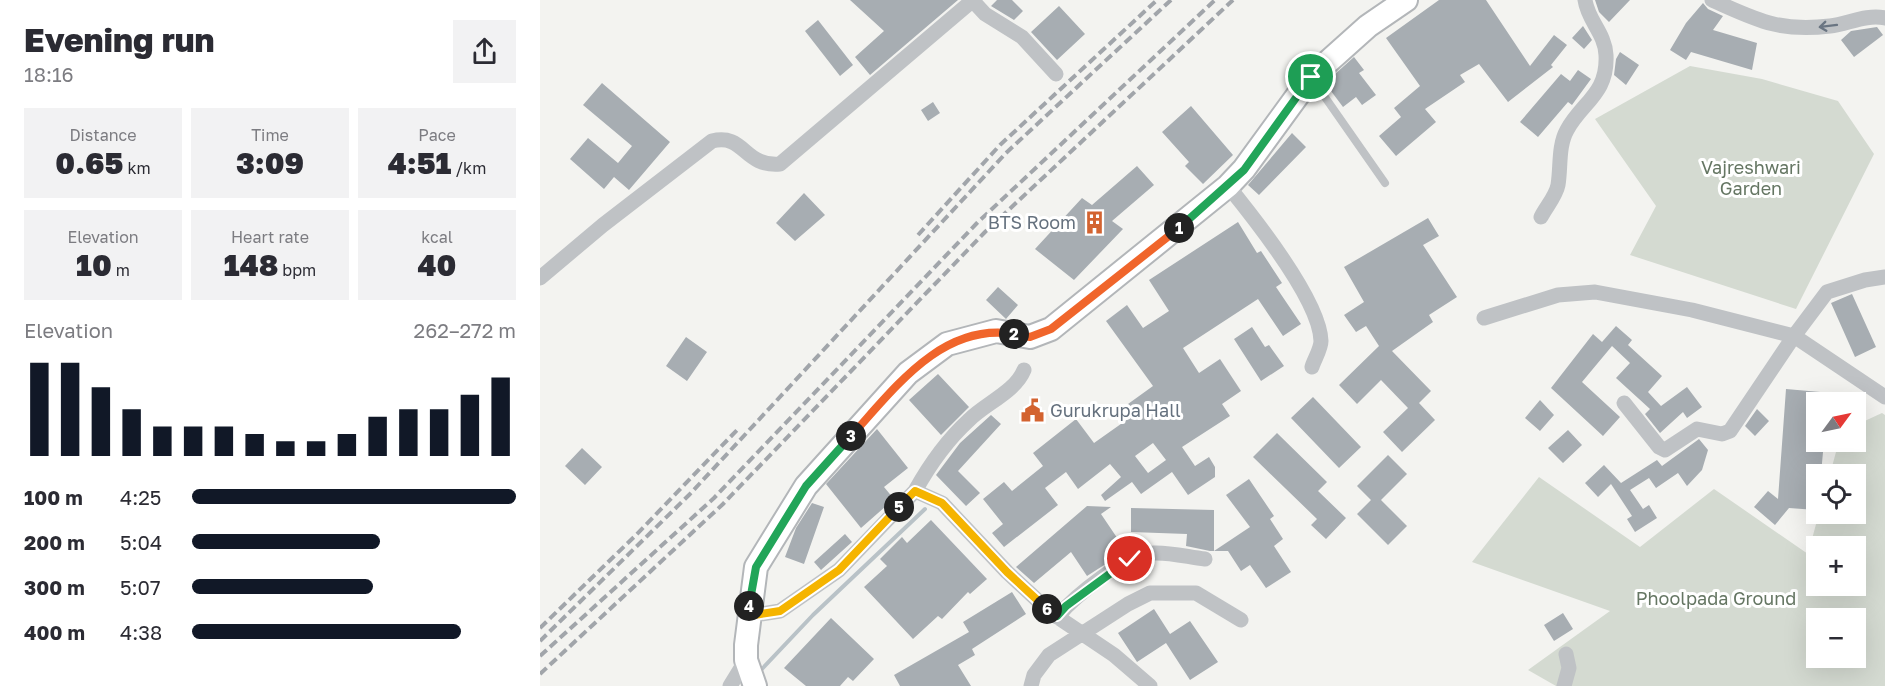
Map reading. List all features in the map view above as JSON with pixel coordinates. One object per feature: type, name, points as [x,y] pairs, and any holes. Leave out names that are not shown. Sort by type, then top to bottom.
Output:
[{"type":"main road","points":[[755,686],[746,660],[748,616],[756,567],[806,486],[908,373],[947,344],[972,336],[996,331],[1030,337],[1051,329],[1228,186],[1244,170],[1311,77],[1368,26],[1406,0]]},
{"type":"street","points":[[543,270],[712,141],[723,138],[734,141],[753,159],[766,165],[780,164],[972,0],[985,14],[1022,37],[1056,74]]},
{"type":"street","points":[[1541,217],[1557,188],[1562,146],[1567,130],[1594,98],[1603,80],[1607,57],[1604,39],[1587,12],[1585,0]]},
{"type":"street","points":[[1712,0],[1769,25],[1795,28],[1831,26],[1875,16],[1885,18]]},
{"type":"street","points":[[1228,186],[1284,263],[1312,310],[1321,342],[1312,368]]},
{"type":"street","points":[[1624,403],[1659,447],[1665,450],[1697,429],[1722,434],[1730,431],[1791,340],[1827,292],[1865,280],[1885,277]]},
{"type":"street","points":[[1484,318],[1558,295],[1595,292],[1692,310],[1791,340],[1885,397]]},
{"type":"street","points":[[748,616],[780,611],[839,570],[915,491],[930,462],[954,434],[988,402],[1016,384],[1024,370]]},
{"type":"street","points":[[915,491],[942,503],[1007,572],[1057,616],[1114,655],[1150,686]]},
{"type":"street","points":[[1057,616],[1066,606],[1130,559],[1153,552],[1204,559]]},
{"type":"street","points":[[1031,686],[1034,675],[1049,655],[1128,604],[1150,593],[1196,593],[1215,602],[1240,620]]},
{"type":"street","points":[[1563,686],[1569,668],[1566,654]]},
{"type":"street","points":[[730,686],[746,660]]},
{"type":"lane","points":[[1311,77],[1385,183]]},
{"type":"green space","name":"Vajreshwari Garden","points":[[1690,66],[1762,79],[1838,101],[1874,154],[1796,309],[1630,255],[1656,206],[1595,119]]},
{"type":"green space","name":"Phoolpada Ground","points":[[1882,413],[1885,415],[1885,686],[1556,686],[1528,670],[1610,611],[1472,562],[1539,477],[1640,547],[1714,489],[1806,553],[1806,596],[1866,596],[1866,536],[1813,536],[1816,524],[1866,524],[1866,464],[1833,464],[1836,452],[1866,452],[1866,420]]},
{"type":"building","points":[[850,0],[958,0],[870,75],[855,57],[884,31]]},
{"type":"building","points":[[997,0],[1012,0],[1023,11],[1014,20],[991,6]]},
{"type":"building","points":[[1439,0],[1486,0],[1530,66],[1554,35],[1567,45],[1551,65],[1553,67],[1508,102],[1479,64],[1460,75],[1465,82],[1425,109],[1436,122],[1396,156],[1379,136],[1401,117],[1394,108],[1420,86],[1386,38]]},
{"type":"building","points":[[1595,0],[1630,0],[1609,22],[1599,12]]},
{"type":"building","points":[[1703,3],[1708,9],[1723,16],[1713,30],[1757,43],[1752,70],[1691,52],[1686,60],[1670,50],[1686,23]]},
{"type":"building","points":[[1059,6],[1085,34],[1057,60],[1031,32]]},
{"type":"building","points":[[818,20],[853,65],[840,76],[805,31]]},
{"type":"building","points":[[1583,26],[1592,40],[1584,49],[1572,38]]},
{"type":"building","points":[[1877,27],[1883,35],[1854,57],[1841,40],[1851,31]]},
{"type":"building","points":[[1620,52],[1639,65],[1626,85],[1614,75],[1616,59]]},
{"type":"building","points":[[1354,57],[1364,70],[1359,73],[1376,95],[1362,105],[1356,97],[1343,107],[1325,83]]},
{"type":"building","points":[[1578,70],[1591,79],[1572,105],[1568,102],[1538,137],[1520,122],[1561,74],[1570,81]]},
{"type":"building","points":[[602,83],[670,142],[629,190],[614,177],[604,189],[570,159],[588,138],[618,163],[632,146],[583,105]]},
{"type":"building","points":[[933,102],[940,113],[928,121],[921,110]]},
{"type":"building","points":[[1191,106],[1233,155],[1203,184],[1185,166],[1189,162],[1162,132]]},
{"type":"building","points":[[1292,133],[1306,147],[1259,195],[1248,185]]},
{"type":"building","points":[[1137,166],[1154,185],[1112,221],[1123,229],[1074,280],[1035,249],[1082,198],[1092,205]]},
{"type":"building","points":[[804,193],[825,215],[795,241],[776,223]]},
{"type":"building","points":[[1428,218],[1439,236],[1423,245],[1457,297],[1429,315],[1433,322],[1392,351],[1431,391],[1419,403],[1435,420],[1402,452],[1383,432],[1408,408],[1381,380],[1357,404],[1339,385],[1379,346],[1366,326],[1356,332],[1344,315],[1364,302],[1344,267]]},
{"type":"building","points":[[1238,222],[1257,253],[1261,251],[1282,283],[1276,287],[1301,324],[1283,336],[1258,299],[1183,348],[1199,373],[1220,359],[1241,391],[1222,404],[1230,416],[1182,447],[1195,466],[1209,457],[1215,467],[1215,477],[1188,495],[1172,472],[1141,494],[1132,482],[1105,501],[1101,495],[1121,477],[1110,464],[1078,489],[1066,472],[1045,488],[1058,505],[1004,547],[992,533],[1003,524],[983,499],[1004,482],[1012,491],[1043,466],[1033,453],[1076,419],[1094,443],[1135,414],[1128,404],[1153,386],[1106,321],[1127,305],[1143,328],[1169,311],[1149,280]],"holes":[[[1153,443],[1166,460],[1148,473],[1135,456]]]},
{"type":"building","points":[[998,287],[1018,305],[1006,319],[986,300]]},
{"type":"building","points":[[1852,294],[1876,347],[1855,357],[1831,303]]},
{"type":"building","points":[[1616,326],[1632,340],[1628,345],[1662,376],[1648,392],[1661,406],[1687,387],[1702,407],[1687,418],[1683,412],[1660,433],[1645,414],[1650,409],[1616,378],[1630,363],[1612,346],[1582,382],[1620,417],[1603,436],[1551,388],[1593,334],[1602,342]]},
{"type":"building","points":[[1252,327],[1265,347],[1269,345],[1284,366],[1261,381],[1234,339]]},
{"type":"building","points":[[686,337],[707,352],[687,381],[666,366]]},
{"type":"building","points":[[938,374],[969,407],[941,435],[909,400]]},
{"type":"building","points":[[1786,389],[1820,392],[1806,392],[1806,452],[1823,452],[1822,464],[1806,464],[1806,509],[1789,508],[1775,525],[1754,507],[1768,491],[1778,499]]},
{"type":"building","points":[[1313,397],[1361,447],[1339,468],[1291,418]]},
{"type":"building","points":[[1540,400],[1554,415],[1540,431],[1525,418]]},
{"type":"building","points":[[1757,409],[1769,421],[1755,436],[1745,426]]},
{"type":"building","points":[[991,415],[1001,424],[958,471],[980,493],[966,506],[936,475],[960,443]]},
{"type":"building","points":[[877,429],[908,468],[884,487],[894,499],[861,528],[826,484]]},
{"type":"building","points":[[1568,430],[1582,445],[1563,463],[1548,448]]},
{"type":"building","points":[[1277,433],[1327,482],[1318,491],[1346,518],[1326,539],[1311,525],[1317,519],[1253,457]]},
{"type":"building","points":[[1699,439],[1708,450],[1702,470],[1687,486],[1678,473],[1656,488],[1649,478],[1630,490],[1643,509],[1649,505],[1657,518],[1635,532],[1627,519],[1632,516],[1611,484],[1598,497],[1585,483],[1604,465],[1621,483],[1657,460],[1662,466]]},
{"type":"building","points":[[582,448],[602,467],[585,485],[565,466]]},
{"type":"building","points":[[1388,455],[1407,474],[1381,500],[1407,526],[1388,545],[1357,514],[1371,500],[1357,486]]},
{"type":"building","points":[[1249,479],[1274,516],[1270,519],[1283,539],[1274,546],[1291,572],[1266,588],[1250,565],[1241,571],[1228,551],[1214,551],[1250,527],[1226,495]]},
{"type":"building","points":[[812,503],[824,507],[804,564],[785,557],[796,528]]},
{"type":"building","points":[[1087,506],[1111,507],[1101,514],[1126,551],[1087,576],[1071,552],[1034,583],[1016,567]]},
{"type":"building","points":[[1131,508],[1214,510],[1214,551],[1186,546],[1187,534],[1131,532]]},
{"type":"building","points":[[931,520],[987,579],[970,594],[968,592],[942,619],[938,616],[913,639],[864,587],[887,566],[880,559],[902,537],[907,543]]},
{"type":"building","points":[[845,534],[852,542],[821,570],[814,562]]},
{"type":"building","points":[[1012,592],[1026,614],[972,649],[975,655],[958,665],[971,686],[900,686],[894,675],[969,632],[963,622]]},
{"type":"building","points":[[1154,609],[1170,634],[1190,621],[1218,662],[1190,680],[1166,643],[1137,662],[1118,633]]},
{"type":"building","points":[[1563,613],[1573,629],[1554,641],[1544,625]]},
{"type":"building","points":[[831,618],[874,659],[853,681],[848,677],[840,686],[806,686],[784,668]]},
{"type":"waterway","points":[[762,669],[813,615],[925,509]]},
{"type":"railway","points":[[918,235],[1000,145],[1157,0]]},
{"type":"railway","points":[[540,641],[690,494],[1006,153],[1171,0]]},
{"type":"railway","points":[[540,656],[714,498],[977,223],[1215,0]]},
{"type":"railway","points":[[540,674],[723,504],[985,232],[1233,0]]},
{"type":"railway","points":[[540,628],[636,535],[738,429]]},
{"type":"place","name":"BTS Room","points":[[1094,223]]},
{"type":"place","name":"Gurukrupa Hall","points":[[1032,411]]},
{"type":"route","points":[[1130,559],[1066,606],[1057,616],[1007,572],[942,503],[915,491],[839,570],[780,611],[748,616],[756,567],[806,486],[908,373],[947,344],[972,336],[996,331],[1030,337],[1051,329],[1173,233],[1228,186],[1244,170],[1311,77]]}]
